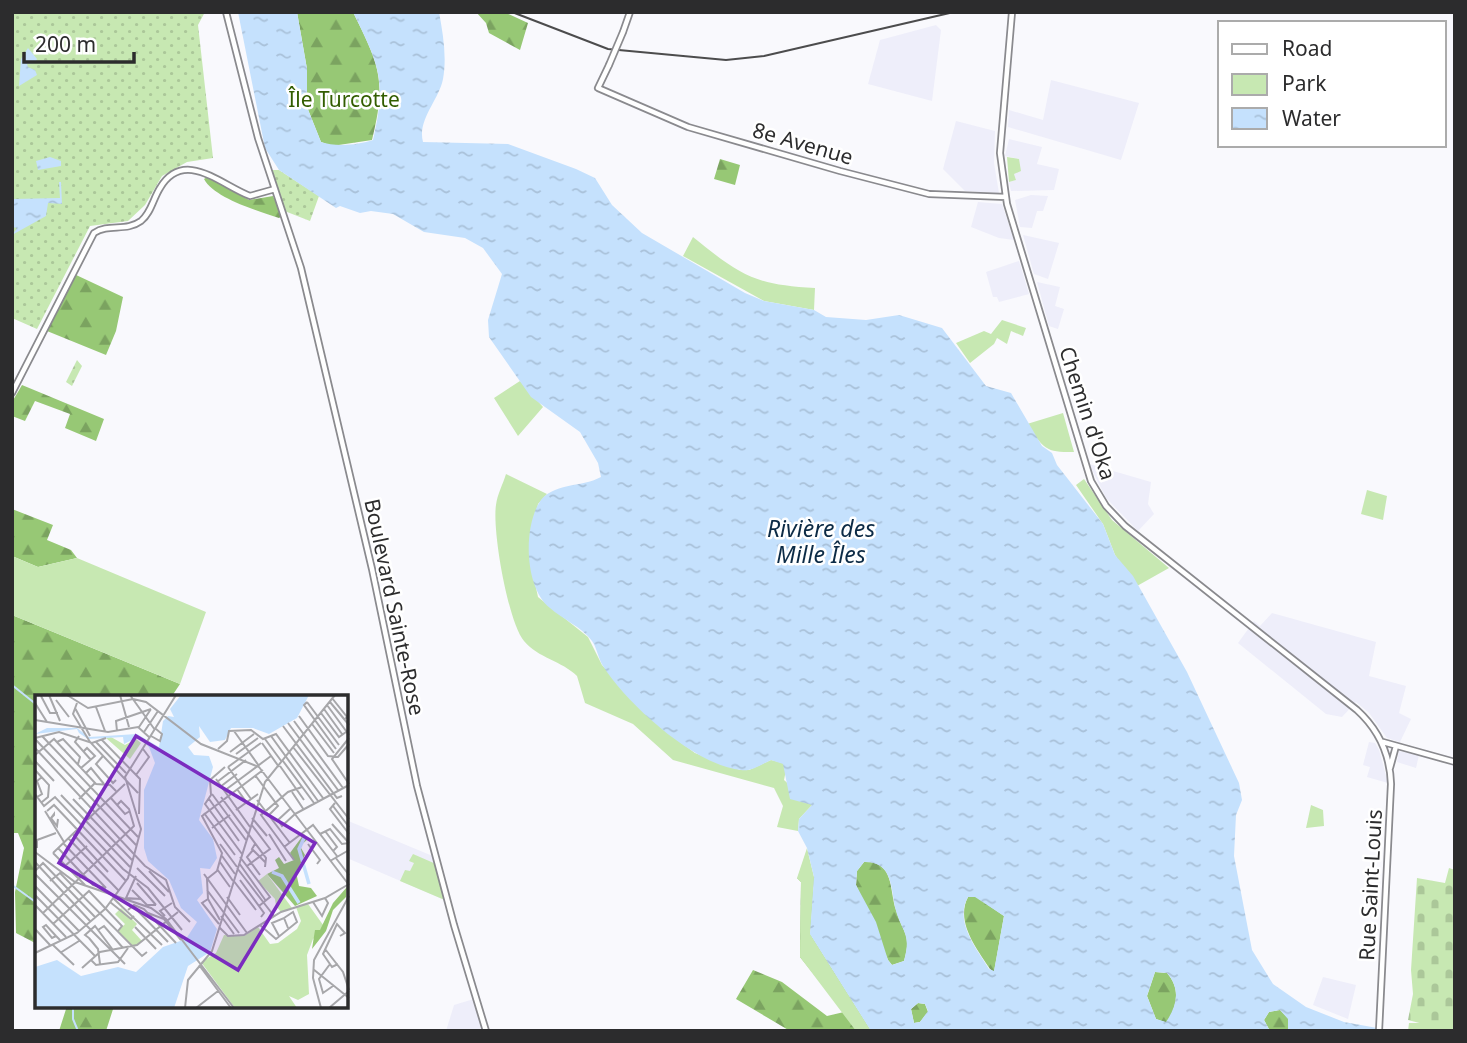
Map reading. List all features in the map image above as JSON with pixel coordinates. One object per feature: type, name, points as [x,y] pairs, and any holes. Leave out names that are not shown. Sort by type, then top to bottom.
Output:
[{"type":"street","name":"Boulevard Sainte-Rose","points":[[226,12],[258,138],[301,268],[372,569],[417,786],[486,1031]]},
{"type":"street","name":"8e Avenue","points":[[630,12],[598,88],[688,127],[858,176],[929,194],[1006,197]]},
{"type":"street","name":"Chemin d'Oka","points":[[1012,12],[1000,153],[1006,197],[1082,459],[1101,498],[1129,530],[1357,709],[1382,742]]},
{"type":"street","points":[[12,393],[94,233],[103,228],[132,226],[141,221],[165,181],[184,171],[209,173],[250,196],[275,189]]},
{"type":"street","points":[[1382,742],[1455,762]]},
{"type":"street","name":"Rue Saint-Louis","points":[[1379,1029],[1390,770],[1382,742]]},
{"type":"street","points":[[1390,770],[1396,746]]},
{"type":"shaded area","points":[[936,25],[941,30],[932,101],[868,84],[880,40]]},
{"type":"shaded area","points":[[1051,80],[1139,103],[1121,160],[1008,127],[1009,110],[1043,120]]},
{"type":"shaded area","points":[[956,121],[995,131],[994,163],[999,193],[965,191],[943,169]]},
{"type":"shaded area","points":[[1009,139],[1042,147],[1037,164],[1059,169],[1054,190],[1011,191],[1009,182],[1016,180],[1014,174],[1019,159],[1005,156]]},
{"type":"shaded area","points":[[1031,195],[1048,196],[1043,211],[1037,211],[1032,228],[1020,227],[1015,200]]},
{"type":"shaded area","points":[[978,202],[1002,204],[1014,240],[999,238],[971,227]]},
{"type":"shaded area","points":[[1023,235],[1059,243],[1048,279],[1034,274]]},
{"type":"shaded area","points":[[1019,261],[1029,294],[999,302],[997,297],[993,297],[986,272]]},
{"type":"shaded area","points":[[1037,282],[1060,287],[1055,306],[1064,309],[1058,329],[1049,326]]},
{"type":"shaded area","points":[[1089,464],[1151,482],[1148,504],[1154,514],[1138,531],[1106,498]]},
{"type":"shaded area","points":[[1272,613],[1376,642],[1369,676],[1406,686],[1399,713],[1411,719],[1400,742],[1387,738],[1369,713],[1356,702],[1342,717],[1326,714],[1238,643],[1254,621],[1260,626]]},
{"type":"shaded area","points":[[1369,742],[1375,743],[1379,750],[1388,783],[1367,777],[1370,767],[1363,765]]},
{"type":"shaded area","points":[[1399,751],[1419,755],[1416,768],[1397,762]]},
{"type":"shaded area","points":[[348,821],[435,857],[447,901],[348,858]]},
{"type":"shaded area","points":[[1323,977],[1356,985],[1348,1019],[1313,1005]]},
{"type":"shaded area","points":[[477,998],[486,1031],[446,1031],[454,1005]]},
{"type":"green space","points":[[12,12],[205,12],[198,25],[213,158],[187,162],[162,176],[145,205],[128,221],[90,226],[37,329],[12,318]]},
{"type":"green space","name":"Île Turcotte","points":[[297,12],[353,12],[378,73],[379,102],[372,140],[332,146],[321,142],[307,107],[307,69]]},
{"type":"green space","points":[[476,12],[504,12],[528,23],[520,50],[489,33],[486,23]]},
{"type":"green space","points":[[1007,157],[1019,159],[1021,171],[1014,174],[1016,180],[1009,182]]},
{"type":"green space","points":[[720,159],[740,165],[735,185],[714,179]]},
{"type":"green space","points":[[270,170],[279,170],[319,196],[310,221],[282,210]]},
{"type":"green space","points":[[207,177],[249,200],[273,196],[282,216],[279,218],[227,198],[209,186],[204,179]]},
{"type":"green space","points":[[693,237],[723,261],[749,276],[777,284],[815,288],[814,310],[764,301],[683,256]]},
{"type":"green space","points":[[74,274],[123,297],[116,331],[106,355],[47,331]]},
{"type":"green space","points":[[1002,320],[1026,328],[1023,336],[1011,331],[1007,344],[997,338],[994,344],[970,363],[956,343],[984,331],[991,334]]},
{"type":"green space","points":[[77,360],[82,366],[72,386],[66,382]]},
{"type":"green space","points":[[520,381],[543,407],[518,436],[494,398]]},
{"type":"green space","points":[[22,385],[104,419],[96,441],[65,428],[70,414],[35,401],[25,421],[12,416],[12,402]]},
{"type":"green space","points":[[1063,413],[1074,452],[1050,450],[1027,424]]},
{"type":"green space","points":[[506,474],[547,494],[538,504],[529,555],[538,597],[588,637],[602,665],[668,733],[695,753],[740,770],[749,770],[771,760],[783,763],[786,770],[784,780],[812,805],[799,819],[798,831],[777,827],[783,806],[774,788],[673,760],[633,724],[585,703],[577,676],[536,652],[524,641],[507,596],[496,534],[497,501]]},
{"type":"green space","points":[[1084,479],[1112,520],[1169,568],[1137,586],[1115,555],[1103,524],[1076,485]]},
{"type":"green space","points":[[1367,490],[1387,496],[1383,520],[1361,514]]},
{"type":"green space","points":[[12,509],[53,525],[47,540],[71,550],[77,558],[38,567],[12,556]]},
{"type":"green space","points":[[12,556],[38,567],[77,558],[206,612],[180,684],[12,615]]},
{"type":"green space","points":[[12,615],[180,684],[173,695],[35,695],[35,943],[16,933],[15,892],[24,848],[18,833],[12,833]]},
{"type":"green space","points":[[1311,805],[1323,810],[1324,826],[1306,828]]},
{"type":"green space","points":[[807,848],[814,877],[810,934],[871,1031],[856,1031],[800,957],[801,882],[797,878]]},
{"type":"green space","points":[[413,854],[436,864],[447,901],[400,881],[405,870],[410,871],[414,863],[409,861]]},
{"type":"green space","points":[[864,862],[881,866],[889,878],[896,910],[907,939],[904,961],[892,965],[888,960],[856,885],[857,871]]},
{"type":"green space","points":[[1449,868],[1455,870],[1455,1026],[1427,1025],[1408,1020],[1413,994],[1411,970],[1417,878],[1445,883]]},
{"type":"green space","points":[[814,877],[810,934],[871,1031],[790,1031],[736,999],[753,970],[782,982],[827,1016],[844,1012],[800,957],[801,882],[797,878]]},
{"type":"green space","points":[[975,896],[1004,916],[994,972],[974,944],[966,925],[965,906],[968,897]]},
{"type":"green space","points":[[1155,972],[1167,973],[1176,991],[1175,1004],[1167,1023],[1156,1019],[1147,996]]},
{"type":"green space","points":[[918,1003],[925,1004],[928,1012],[920,1022],[914,1023],[911,1009]]},
{"type":"green space","points":[[66,1008],[113,1008],[106,1031],[59,1031]]},
{"type":"green space","points":[[1280,1010],[1288,1018],[1288,1029],[1270,1031],[1264,1020],[1269,1012]]},
{"type":"green space","points":[[1409,1023],[1455,1023],[1455,1031],[1408,1031]]},
{"type":"water","name":"Rivière des Mille Îles","points":[[238,12],[297,12],[307,69],[307,107],[321,142],[340,145],[373,140],[379,102],[378,73],[353,12],[439,12],[444,45],[444,71],[441,87],[423,126],[423,142],[508,144],[576,169],[595,178],[612,205],[642,233],[745,293],[764,301],[814,310],[826,317],[866,320],[899,315],[942,328],[986,386],[1011,393],[1042,446],[1052,453],[1057,465],[1103,524],[1115,555],[1133,576],[1187,672],[1239,783],[1242,800],[1236,815],[1234,856],[1252,950],[1273,984],[1306,1007],[1344,1022],[1394,1031],[1285,1031],[1288,1029],[1288,1019],[1280,1010],[1269,1012],[1264,1020],[1270,1031],[871,1031],[810,934],[814,877],[807,848],[798,831],[799,819],[812,805],[790,799],[783,764],[771,760],[753,769],[741,770],[723,766],[683,745],[628,698],[603,666],[588,636],[550,608],[535,587],[531,574],[529,543],[530,528],[539,503],[559,488],[601,477],[598,463],[580,432],[531,397],[489,337],[488,320],[502,274],[483,248],[465,238],[424,232],[393,214],[371,211],[360,213],[340,206],[336,208],[279,170],[265,148]],"holes":[[[864,862],[873,863],[880,866],[889,877],[897,915],[905,932],[907,944],[904,961],[892,965],[888,960],[876,922],[856,885],[857,871]],[[968,897],[975,897],[1004,916],[994,971],[989,969],[973,944],[965,925],[964,906]],[[1155,972],[1167,973],[1174,985],[1176,998],[1166,1022],[1156,1019],[1147,996]],[[918,1003],[925,1004],[928,1011],[920,1022],[914,1023],[911,1009]]]},
{"type":"water","points":[[28,48],[37,59],[35,63],[27,64],[28,67],[35,70],[37,75],[19,86],[21,59]]},
{"type":"water","points":[[50,157],[61,161],[61,166],[38,170],[36,161]]},
{"type":"water","points":[[59,182],[62,204],[48,203],[46,216],[12,235],[17,228],[12,227],[12,199],[60,198]]},
{"type":"waterway","points":[[12,685],[35,703]]},
{"type":"waterway","points":[[12,885],[35,902]]},
{"type":"waterway","points":[[73,1008],[73,1019],[78,1031]]},
{"type":"tram line","points":[[512,12],[608,49],[726,60],[764,56],[954,12]]}]
